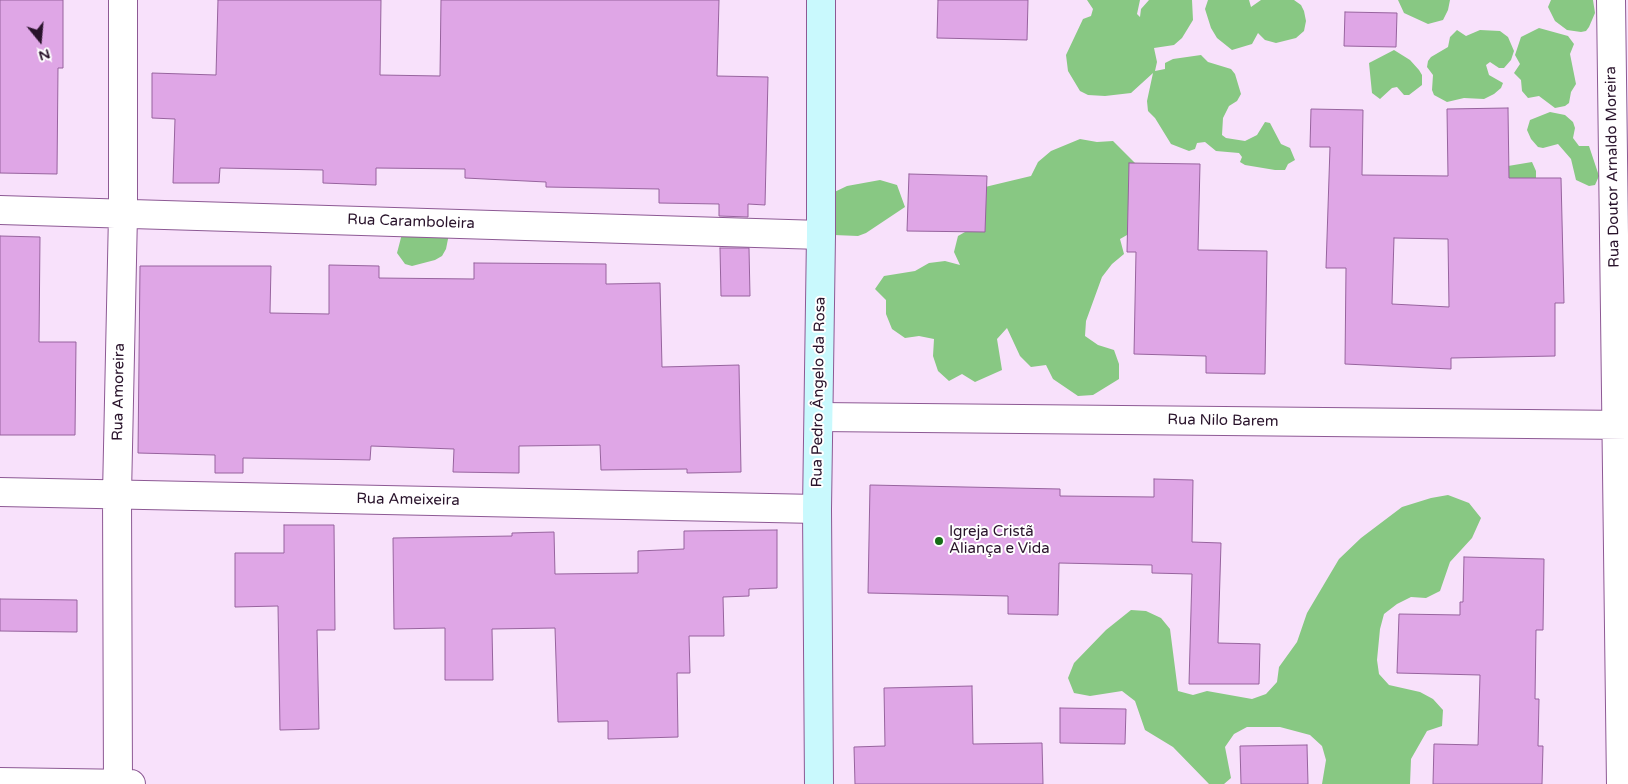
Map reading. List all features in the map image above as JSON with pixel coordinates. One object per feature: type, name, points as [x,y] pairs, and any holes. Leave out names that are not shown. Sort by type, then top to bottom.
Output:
[{"type":"main road","name":"Rua Pedro Ângelo da Rosa","points":[[819,784],[817,509],[822,0]]},
{"type":"street","name":"Rua Amoreira","points":[[118,784],[117,494],[123,214],[123,0]]},
{"type":"street","name":"Rua Doutor Arnaldo Moreira","points":[[1611,0],[1622,425],[1622,784]]},
{"type":"street","name":"Rua Caramboleira","points":[[0,210],[821,235]]},
{"type":"street","name":"Rua Nilo Barem","points":[[819,418],[1622,425]]},
{"type":"street","name":"Rua Ameixeira","points":[[0,492],[817,509]]},
{"type":"street","points":[[0,782],[132,784]]},
{"type":"green space","points":[[1087,0],[1140,0],[1137,14],[1140,17],[1141,9],[1149,0],[1192,0],[1193,20],[1182,38],[1174,45],[1154,48],[1157,62],[1155,71],[1165,69],[1165,63],[1173,59],[1201,55],[1208,62],[1231,69],[1235,74],[1241,94],[1237,101],[1229,106],[1223,118],[1222,135],[1226,138],[1245,141],[1257,135],[1265,122],[1270,123],[1281,144],[1290,148],[1295,160],[1288,164],[1285,170],[1275,170],[1245,165],[1240,162],[1242,157],[1239,153],[1216,151],[1205,142],[1197,143],[1195,149],[1189,151],[1171,144],[1155,118],[1148,111],[1147,101],[1153,73],[1131,93],[1105,96],[1088,95],[1080,91],[1068,71],[1066,55],[1083,19],[1091,16],[1093,9]]},
{"type":"green space","points":[[1208,0],[1249,0],[1251,7],[1261,0],[1294,0],[1301,5],[1304,11],[1306,21],[1304,31],[1296,38],[1276,43],[1265,40],[1258,33],[1252,44],[1232,50],[1217,38],[1211,28],[1205,9]]},
{"type":"green space","points":[[1398,0],[1450,0],[1443,20],[1428,24],[1404,13]]},
{"type":"green space","points":[[1551,0],[1593,0],[1595,13],[1586,31],[1567,30],[1555,21],[1548,7]]},
{"type":"green space","points":[[1539,28],[1568,36],[1574,44],[1570,54],[1576,84],[1571,92],[1569,103],[1565,106],[1555,108],[1539,96],[1528,98],[1522,91],[1521,80],[1514,73],[1520,64],[1515,55],[1521,37]]},
{"type":"green space","points":[[1457,30],[1466,36],[1480,30],[1500,31],[1508,37],[1514,51],[1511,60],[1504,68],[1499,68],[1490,62],[1486,65],[1489,75],[1503,83],[1501,88],[1494,94],[1484,99],[1464,98],[1447,102],[1434,95],[1432,90],[1433,75],[1427,67],[1428,61],[1431,57],[1448,47],[1450,37]]},
{"type":"green space","points":[[1394,50],[1410,60],[1419,70],[1422,75],[1422,85],[1409,95],[1404,95],[1397,87],[1392,88],[1380,99],[1372,93],[1369,63]]},
{"type":"green space","points":[[1550,112],[1565,115],[1573,122],[1575,128],[1573,138],[1579,146],[1589,146],[1599,176],[1595,185],[1589,186],[1576,180],[1571,159],[1558,144],[1543,148],[1538,147],[1531,139],[1527,130],[1530,120]]},
{"type":"green space","points":[[1080,139],[1097,142],[1113,141],[1136,164],[1134,231],[1120,239],[1124,254],[1112,264],[1102,277],[1086,321],[1085,336],[1098,345],[1114,350],[1119,364],[1119,379],[1093,395],[1078,396],[1053,379],[1046,365],[1031,367],[1020,356],[1007,328],[997,339],[1002,370],[975,382],[962,374],[949,381],[938,371],[933,356],[934,339],[919,336],[905,338],[892,329],[886,314],[886,300],[875,289],[884,276],[915,271],[929,263],[945,261],[960,265],[954,252],[958,236],[972,228],[985,187],[1031,176],[1038,162],[1051,151]]},
{"type":"green space","points":[[1532,162],[1536,171],[1536,187],[1491,176],[1508,166]]},
{"type":"green space","points":[[880,180],[897,185],[905,207],[866,233],[858,236],[834,235],[824,197],[847,186]]},
{"type":"green space","points":[[403,230],[449,234],[446,249],[442,256],[435,260],[412,266],[405,264],[397,253]]},
{"type":"green space","points":[[1448,495],[1469,503],[1481,518],[1472,538],[1450,562],[1440,591],[1426,598],[1411,597],[1397,604],[1384,614],[1380,629],[1377,660],[1379,674],[1389,685],[1420,692],[1433,699],[1443,710],[1442,726],[1427,731],[1411,759],[1410,784],[1322,784],[1326,760],[1322,746],[1310,735],[1280,727],[1247,727],[1234,734],[1225,747],[1231,778],[1224,784],[1209,784],[1173,747],[1145,730],[1135,701],[1122,691],[1090,696],[1074,693],[1068,678],[1074,663],[1106,630],[1131,610],[1146,611],[1161,618],[1170,629],[1178,691],[1193,695],[1207,691],[1252,699],[1266,694],[1277,682],[1279,667],[1297,642],[1307,613],[1339,559],[1361,538],[1402,507]]},
{"type":"building","points":[[0,0],[63,0],[63,68],[58,68],[57,174],[0,173]]},
{"type":"building","points":[[218,0],[381,0],[380,75],[440,76],[441,0],[719,0],[717,76],[768,77],[765,205],[748,204],[748,217],[719,216],[719,204],[659,203],[659,189],[546,187],[546,182],[465,178],[465,169],[376,168],[376,185],[323,183],[323,170],[220,168],[219,183],[173,183],[175,119],[152,118],[152,73],[216,75]]},
{"type":"building","points":[[938,0],[1028,0],[1027,40],[937,38]]},
{"type":"building","points":[[1345,12],[1397,13],[1396,47],[1344,46]]},
{"type":"building","points":[[1508,108],[1509,178],[1561,178],[1564,303],[1555,303],[1555,356],[1451,358],[1451,369],[1345,364],[1346,268],[1326,268],[1330,147],[1310,147],[1311,109],[1363,110],[1362,175],[1448,176],[1447,109]],"holes":[[[1394,238],[1448,239],[1449,307],[1392,304]]]},
{"type":"building","points":[[1129,163],[1200,164],[1198,250],[1267,251],[1265,374],[1206,373],[1206,356],[1134,354],[1136,252],[1127,252]]},
{"type":"building","points":[[909,174],[987,176],[985,232],[907,231]]},
{"type":"building","points":[[0,236],[40,237],[39,342],[76,342],[75,435],[0,435]]},
{"type":"building","points":[[720,248],[749,248],[750,296],[721,296]]},
{"type":"building","points":[[474,263],[606,264],[606,284],[660,283],[662,367],[739,365],[741,472],[687,473],[687,469],[601,470],[600,445],[519,446],[519,473],[453,472],[454,449],[371,446],[370,460],[243,458],[243,473],[215,473],[215,455],[138,453],[140,266],[271,266],[270,313],[329,314],[329,265],[379,266],[379,278],[474,279]]},
{"type":"building","points":[[1154,479],[1193,480],[1192,542],[1221,543],[1218,643],[1260,644],[1259,684],[1189,684],[1192,574],[1152,573],[1152,565],[1059,563],[1058,615],[1008,614],[1008,596],[868,593],[870,485],[1060,489],[1060,496],[1154,497]]},
{"type":"building","points":[[284,525],[334,525],[335,630],[317,630],[319,729],[280,730],[278,606],[235,607],[235,553],[284,553]]},
{"type":"building","points":[[777,530],[777,588],[749,589],[749,596],[723,597],[724,636],[689,636],[690,673],[677,673],[678,737],[608,739],[608,721],[558,722],[555,628],[492,629],[493,680],[445,680],[445,628],[394,629],[393,538],[512,536],[512,533],[554,532],[555,574],[638,573],[638,551],[684,549],[684,531]]},
{"type":"building","points":[[1464,557],[1544,559],[1543,630],[1536,630],[1535,699],[1539,699],[1538,746],[1543,746],[1542,784],[1433,784],[1434,744],[1478,745],[1480,675],[1397,673],[1399,614],[1460,615],[1460,602],[1463,602]]},
{"type":"building","points":[[0,599],[77,600],[77,632],[0,631]]},
{"type":"building","points":[[972,686],[973,744],[1042,743],[1043,784],[855,784],[854,747],[885,746],[884,688]]},
{"type":"building","points":[[1060,708],[1126,709],[1125,744],[1060,743]]},
{"type":"building","points":[[1307,745],[1308,784],[1241,784],[1240,746]]},
{"type":"place","name":"Igreja Cristã Aliança e Vida","points":[[939,541]]}]
